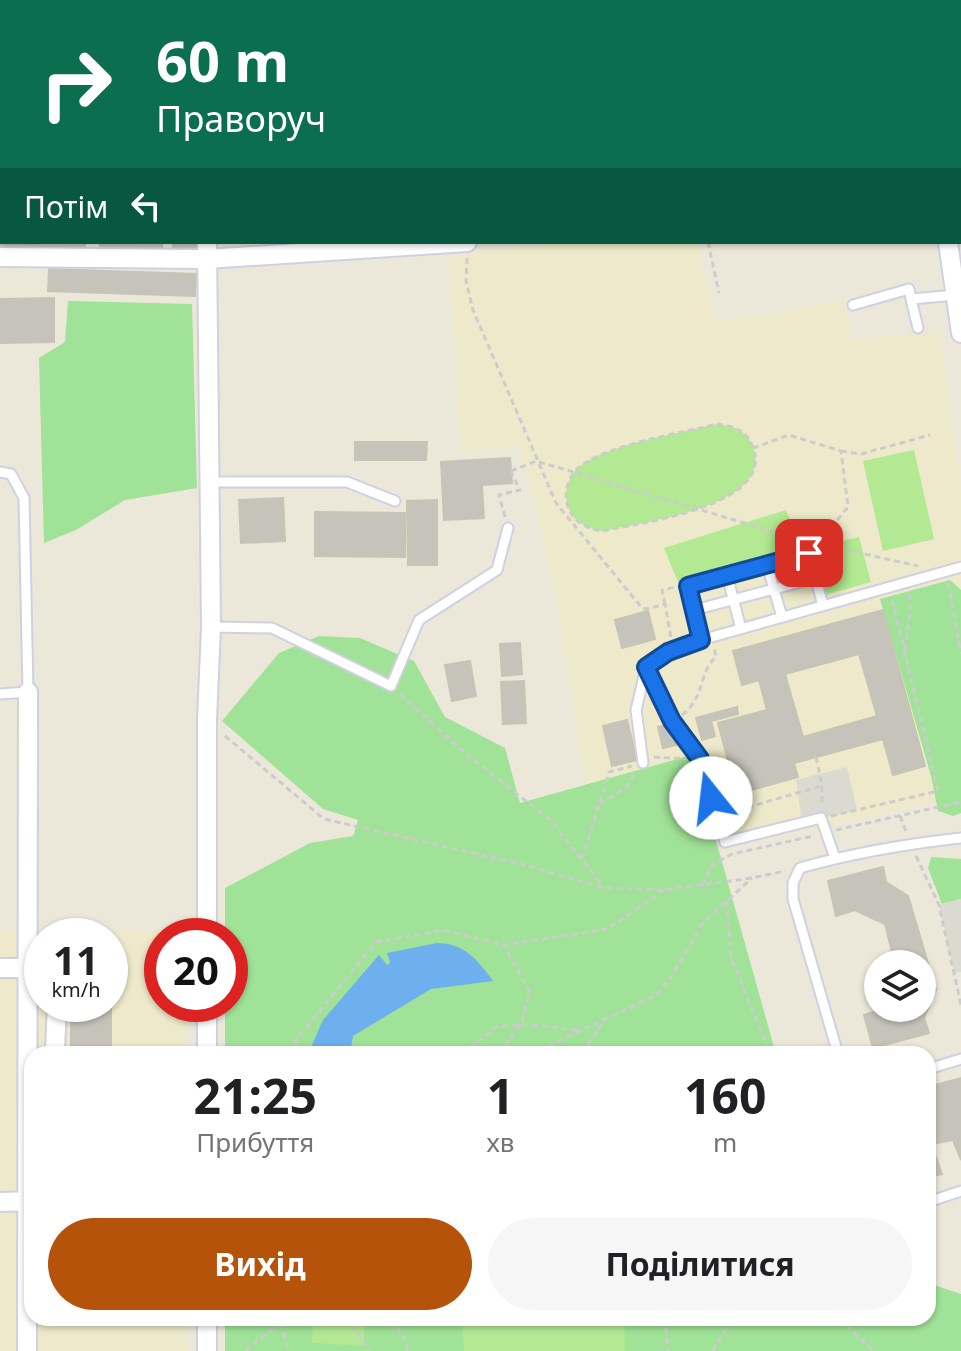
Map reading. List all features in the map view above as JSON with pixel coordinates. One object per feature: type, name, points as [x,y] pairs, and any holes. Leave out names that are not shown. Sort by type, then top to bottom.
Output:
[{"type":"street","points":[[0,257],[95,250],[168,255],[410,244]]},
{"type":"street","points":[[948,244],[961,333]]},
{"type":"street","points":[[207,251],[211,627],[207,720],[207,918]]},
{"type":"street","points":[[28,692],[34,918]]},
{"type":"street","points":[[0,968],[24,968]]},
{"type":"street","points":[[28,1022],[29,1046]]},
{"type":"street","points":[[55,1046],[56,1022]]},
{"type":"street","points":[[207,1022],[207,1046]]},
{"type":"street","points":[[0,1202],[24,1202]]},
{"type":"street","points":[[27,1351],[28,1326]]},
{"type":"street","points":[[207,1326],[207,1351]]},
{"type":"lane","points":[[853,305],[909,289],[918,328]]},
{"type":"lane","points":[[911,299],[956,295]]},
{"type":"lane","points":[[0,472],[11,474],[24,498],[28,692],[0,694]]},
{"type":"lane","points":[[209,482],[347,482],[395,501]]},
{"type":"lane","points":[[211,627],[272,628],[391,686],[419,620],[497,570],[508,528]]},
{"type":"lane","points":[[707,638],[694,610],[688,586],[727,575],[809,553],[823,606]]},
{"type":"lane","points":[[767,565],[782,617]]},
{"type":"lane","points":[[643,760],[636,710],[646,667],[673,649],[961,567]]},
{"type":"lane","points":[[727,575],[741,629]]},
{"type":"lane","points":[[694,610],[816,578]]},
{"type":"lane","points":[[646,667],[672,721],[700,759],[725,842],[821,818],[835,858]]},
{"type":"lane","points":[[836,1046],[793,899],[793,883],[800,868],[910,843],[961,838]]},
{"type":"lane","points":[[936,1067],[961,1059]]},
{"type":"lane","points":[[936,1199],[961,1191]]},
{"type":"path","points":[[468,244],[466,281],[473,310],[556,503],[642,608],[665,604]]},
{"type":"path","points":[[708,244],[719,293]]},
{"type":"path","points":[[717,424],[731,425],[742,432],[753,448],[755,467],[750,480],[727,498],[602,531],[589,529],[570,512],[566,499],[567,486],[582,465],[598,457],[639,443],[717,424]]},
{"type":"path","points":[[753,448],[789,435],[861,454],[930,435]]},
{"type":"path","points":[[817,544],[848,507],[841,451]]},
{"type":"path","points":[[508,528],[499,495],[520,490],[511,470],[536,461],[780,536],[945,572],[961,654]]},
{"type":"path","points":[[905,653],[911,607],[908,582]]},
{"type":"path","points":[[673,649],[662,590],[685,584],[688,586]]},
{"type":"path","points":[[816,757],[822,785],[821,818],[938,791],[889,588]]},
{"type":"path","points":[[672,721],[693,706],[701,691],[708,664],[716,657],[707,638]]},
{"type":"path","points":[[391,686],[465,753],[550,820],[605,888]]},
{"type":"path","points":[[207,720],[324,819],[517,863],[605,888],[664,890],[800,868]]},
{"type":"path","points":[[582,859],[609,772],[643,760],[700,759]]},
{"type":"path","points":[[599,805],[625,788],[643,760]]},
{"type":"path","points":[[717,816],[822,785]]},
{"type":"path","points":[[900,816],[939,905],[961,1005]]},
{"type":"path","points":[[547,1046],[655,996],[670,979],[703,923],[752,878]]},
{"type":"path","points":[[295,1046],[296,1040],[376,942],[444,930],[504,945],[608,929],[664,890]]},
{"type":"path","points":[[727,901],[731,957],[767,1046]]},
{"type":"path","points":[[504,945],[530,993],[521,1024],[505,1046]]},
{"type":"path","points":[[587,1046],[605,1019]]},
{"type":"path","points":[[472,1046],[497,1027],[521,1024],[581,1030]]},
{"type":"path","points":[[245,1351],[277,1326]]},
{"type":"path","points":[[282,1326],[288,1351]]},
{"type":"path","points":[[352,1326],[369,1351]]},
{"type":"path","points":[[396,1326],[406,1342],[407,1351]]},
{"type":"path","points":[[666,1326],[668,1351]]},
{"type":"path","points":[[713,1351],[727,1326]]},
{"type":"path","points":[[847,1326],[873,1351]]},
{"type":"shaded area","points":[[545,244],[697,244],[716,322],[844,300],[854,339],[940,332],[961,485],[961,796],[725,848],[692,755],[586,785],[558,611],[519,445],[460,453],[450,256]]},
{"type":"shaded area","points":[[847,767],[857,810],[802,823],[796,780]]},
{"type":"shaded area","points":[[961,899],[961,972],[954,973],[939,905]]},
{"type":"shaded area","points":[[144,930],[144,1022],[186,1022],[186,1046],[24,1046],[24,1326],[187,1326],[187,1351],[0,1351],[0,932],[24,932],[24,1022],[128,1022],[128,931]]},
{"type":"green space","points":[[68,301],[192,304],[197,488],[125,500],[76,530],[44,543],[39,358],[65,342]]},
{"type":"green space","points":[[717,424],[743,432],[752,445],[755,466],[745,483],[726,497],[673,516],[602,531],[585,526],[572,515],[566,498],[567,487],[574,472],[582,465],[628,445]]},
{"type":"green space","points":[[914,450],[934,539],[883,551],[863,461]]},
{"type":"green space","points":[[786,510],[803,550],[678,582],[664,548]]},
{"type":"green space","points":[[859,537],[871,582],[825,595],[813,548]]},
{"type":"green space","points":[[950,580],[961,590],[961,813],[953,816],[938,811],[931,776],[880,599]]},
{"type":"green space","points":[[319,636],[360,638],[414,661],[445,717],[505,748],[520,803],[692,755],[774,1046],[225,1046],[225,1022],[248,1022],[248,918],[225,918],[225,888],[310,843],[353,836],[358,820],[323,809],[222,721],[279,653]]},
{"type":"green space","points":[[931,857],[961,859],[961,899],[942,904],[928,868]]},
{"type":"green space","points":[[936,1286],[961,1294],[961,1351],[225,1351],[225,1326],[936,1326]]},
{"type":"green space","points":[[313,1326],[364,1326],[364,1346],[312,1343]]},
{"type":"green space","points":[[462,1326],[624,1326],[625,1351],[464,1351]]},
{"type":"water","points":[[437,943],[455,946],[470,954],[493,981],[431,989],[353,1036],[351,1046],[312,1046],[323,1020],[379,955],[387,965],[390,963],[387,953]]},
{"type":"building","points":[[0,244],[85,244],[85,247],[0,248]]},
{"type":"building","points":[[100,244],[162,244],[162,249],[100,250]]},
{"type":"building","points":[[173,244],[198,244],[198,250],[173,250]]},
{"type":"building","points":[[49,269],[196,274],[195,296],[48,291]]},
{"type":"building","points":[[54,298],[54,342],[0,343],[0,299]]},
{"type":"building","points":[[355,442],[427,442],[426,460],[355,460]]},
{"type":"building","points":[[510,458],[512,483],[482,485],[484,518],[444,520],[441,462]]},
{"type":"building","points":[[283,498],[285,541],[241,543],[239,500]]},
{"type":"building","points":[[437,500],[437,565],[408,565],[407,501]]},
{"type":"building","points":[[315,512],[405,513],[405,557],[315,556]]},
{"type":"building","points":[[883,610],[925,766],[893,775],[883,739],[794,763],[798,777],[737,794],[718,723],[767,710],[759,680],[742,685],[733,651]],"holes":[[[859,654],[877,716],[803,737],[785,674]]]},
{"type":"building","points":[[648,611],[655,639],[622,648],[615,620]]},
{"type":"building","points":[[520,643],[522,674],[502,676],[500,644]]},
{"type":"building","points":[[470,661],[476,696],[452,701],[445,665]]},
{"type":"building","points":[[524,681],[526,723],[503,724],[501,682]]},
{"type":"building","points":[[737,707],[738,714],[711,721],[715,736],[702,740],[696,718]]},
{"type":"building","points":[[627,720],[637,760],[612,766],[603,726]]},
{"type":"building","points":[[671,724],[676,745],[663,748],[658,727]]},
{"type":"building","points":[[883,867],[886,882],[908,896],[924,950],[892,950],[885,924],[855,910],[836,916],[828,881]]},
{"type":"building","points":[[71,1022],[111,1022],[111,1046],[71,1046]]},
{"type":"building","points":[[866,1022],[925,1022],[929,1033],[872,1046]]},
{"type":"building","points":[[961,1078],[961,1160],[953,1140],[936,1143],[936,1085]]},
{"type":"building","points":[[936,1158],[942,1174],[936,1175]]},
{"type":"route","points":[[711,798],[700,759],[677,730],[646,667],[668,652],[701,640],[688,586],[809,553]]}]
